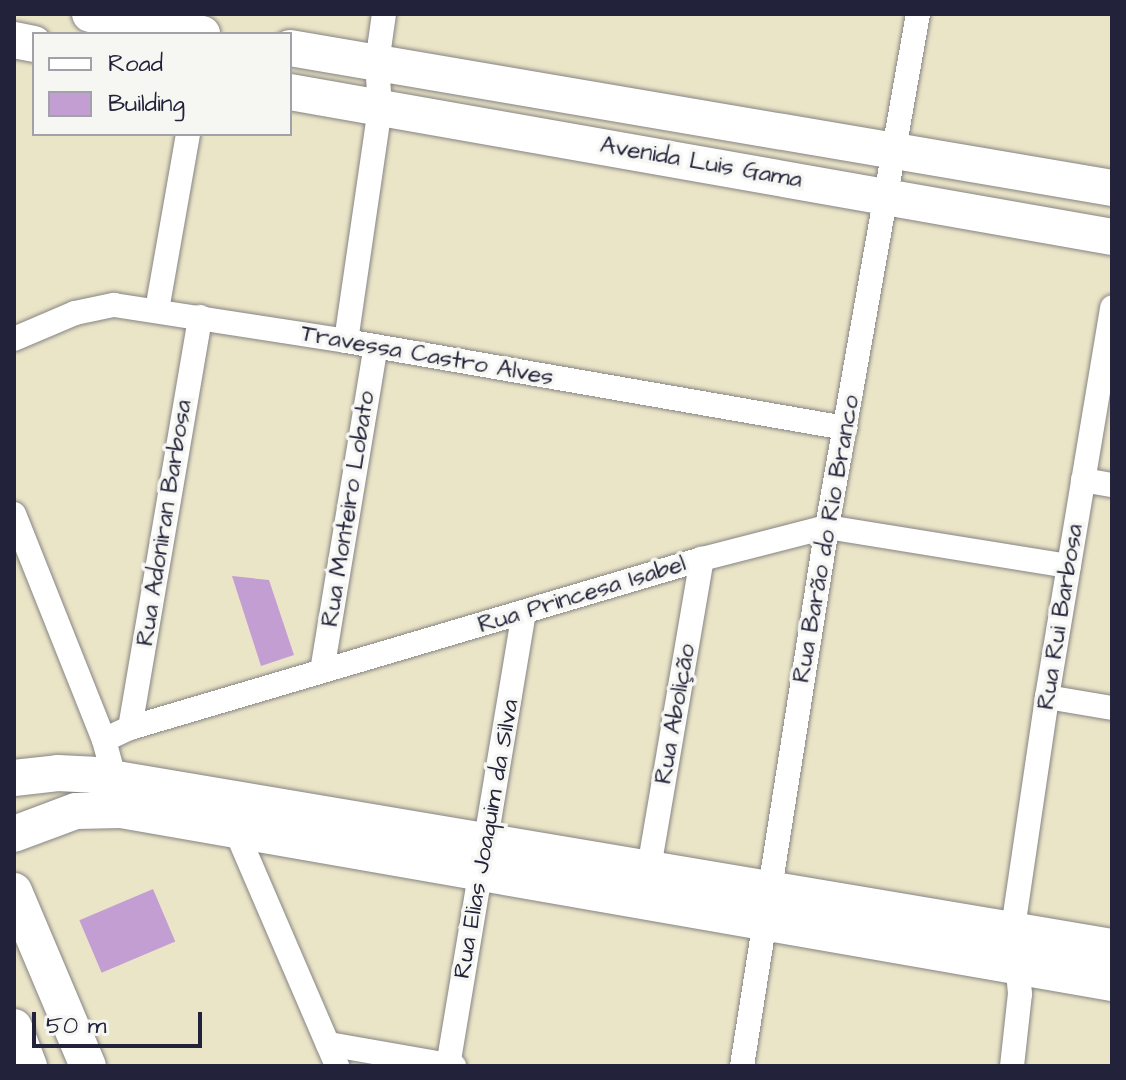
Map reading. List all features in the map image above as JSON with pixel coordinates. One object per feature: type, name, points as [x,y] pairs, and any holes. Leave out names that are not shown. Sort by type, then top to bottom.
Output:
[{"type":"street","points":[[90,14],[153,20],[195,32]]},
{"type":"street","points":[[346,341],[380,107],[377,63],[384,14]]},
{"type":"street","name":"Rua Barão do Rio Branco","points":[[742,1066],[827,527],[918,14]]},
{"type":"street","name":"Avenida Luis Gama","points":[[292,48],[1112,188]]},
{"type":"street","name":"Avenida Luis Gama","points":[[292,92],[1112,237]]},
{"type":"street","points":[[157,310],[188,136]]},
{"type":"street","name":"Travessa Castro Alves","points":[[16,333],[95,307],[157,310],[845,428]]},
{"type":"street","name":"Rua Rui Barbosa","points":[[1013,928],[1083,480],[1102,423],[1112,307]]},
{"type":"street","name":"Rua Adoniran Barbosa","points":[[130,728],[200,317]]},
{"type":"street","name":"Rua Monteiro Lobato","points":[[322,671],[376,346]]},
{"type":"street","points":[[1083,480],[1112,485]]},
{"type":"street","points":[[14,514],[104,740],[118,795]]},
{"type":"street","name":"Rua Princesa Isabel","points":[[104,740],[130,728],[702,559],[827,527],[1069,566]]},
{"type":"street","name":"Rua Abolição","points":[[649,868],[702,559]]},
{"type":"street","name":"Rua Elias Joaquim da Silva","points":[[450,1066],[524,613]]},
{"type":"street","points":[[1047,697],[1112,708]]},
{"type":"street","points":[[14,778],[58,773],[236,831],[484,857],[649,868],[767,905],[1018,969],[1112,983]]},
{"type":"street","points":[[14,834],[118,795],[767,905],[1013,928],[1112,947]]},
{"type":"street","points":[[236,831],[332,1055],[450,1066]]},
{"type":"street","points":[[14,891],[88,1066]]},
{"type":"street","points":[[1012,1066],[1020,994],[1018,969]]},
{"type":"street","points":[[14,1027],[29,1066]]},
{"type":"building","points":[[232,576],[269,580],[294,655],[261,666]]},
{"type":"building","points":[[153,889],[175,941],[102,973],[79,920]]}]
